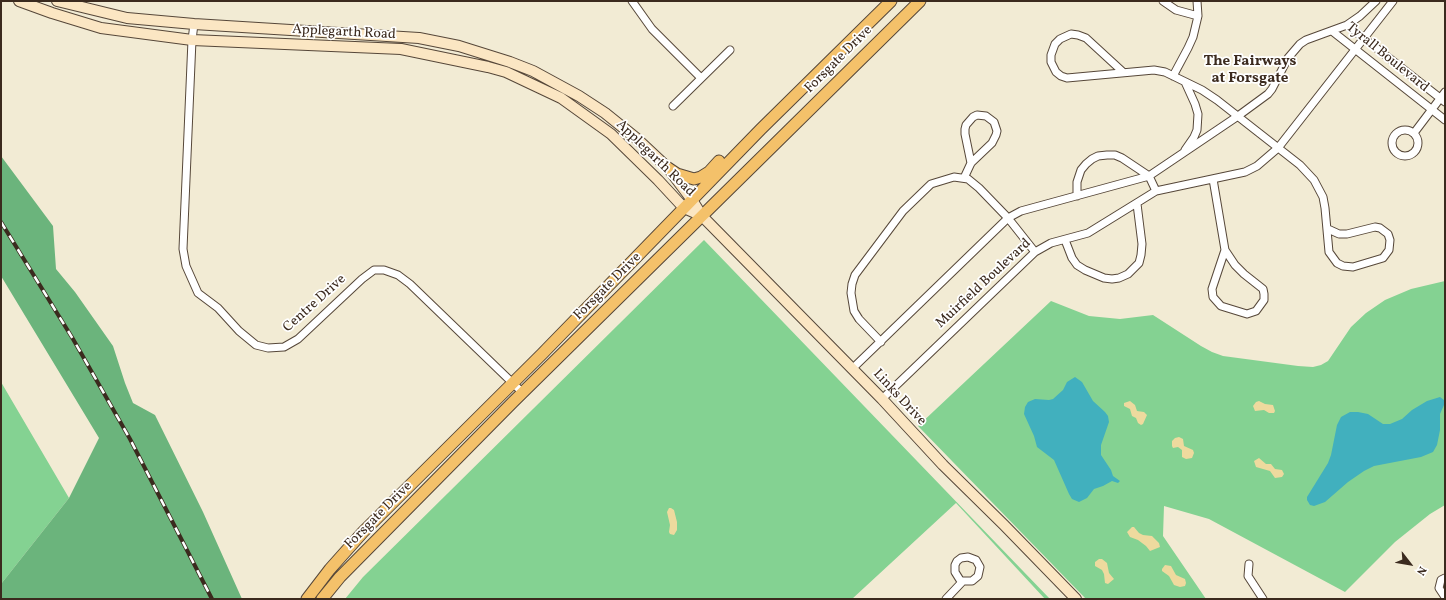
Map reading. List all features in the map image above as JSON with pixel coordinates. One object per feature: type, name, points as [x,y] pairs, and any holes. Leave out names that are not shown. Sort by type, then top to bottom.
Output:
[{"type":"main road","name":"Applegarth Road","points":[[19,1],[101,28],[192,40],[402,49],[506,72],[560,98],[611,134],[684,208],[702,216]]},
{"type":"main road","name":"Applegarth Road","points":[[57,1],[127,18],[194,24],[419,38],[459,46],[503,60],[533,71],[579,96],[605,113],[636,138],[668,168],[702,216]]},
{"type":"main road","name":"Forsgate Drive","points":[[307,599],[330,569],[363,532],[542,354],[761,129],[891,1]]},
{"type":"main road","name":"Forsgate Drive","points":[[322,599],[340,577],[523,393],[920,1]]},
{"type":"main road","points":[[668,168],[687,178],[694,179],[701,177],[709,172],[734,147],[761,129]]},
{"type":"main road","name":"Links Drive","points":[[702,216],[882,399],[943,465],[1076,599]]},
{"type":"street","points":[[632,1],[652,29],[701,78]]},
{"type":"street","points":[[1163,1],[1176,10],[1198,16]]},
{"type":"street","points":[[1173,76],[1188,48],[1196,27],[1198,16],[1197,1]]},
{"type":"street","name":"Muirfield Boulevard","points":[[852,369],[1008,218],[1021,211],[1149,176],[1268,94],[1288,58],[1300,44],[1306,40],[1347,24],[1360,16],[1376,1]]},
{"type":"street","name":"Muirfield Boulevard","points":[[882,399],[1035,252],[1051,243],[1088,233],[1156,191],[1245,172],[1257,166],[1278,148],[1393,1]]},
{"type":"street","name":"Centre Drive","points":[[194,24],[192,40],[183,249],[186,266],[198,293],[218,308],[239,332],[256,345],[268,348],[284,347],[298,339],[362,279],[374,270],[384,270],[398,275],[410,284],[523,393]]},
{"type":"street","name":"Tyrall Boulevard","points":[[1347,24],[1438,104],[1445,120]]},
{"type":"street","name":"Tyrall Boulevard","points":[[1332,31],[1355,49],[1438,104]]},
{"type":"street","points":[[1123,72],[1086,38],[1078,35],[1072,34],[1060,39],[1055,44],[1050,55],[1051,62],[1056,72],[1067,78],[1154,70],[1165,72],[1217,100],[1308,173],[1319,187],[1324,203],[1328,229],[1329,252],[1337,263],[1343,266],[1352,267],[1383,258],[1389,250],[1390,240],[1388,234],[1380,228],[1375,227],[1347,234],[1339,234],[1328,229]]},
{"type":"street","points":[[674,106],[730,50]]},
{"type":"street","points":[[1183,154],[1197,130],[1198,114],[1185,82]]},
{"type":"street","points":[[1414,133],[1438,104],[1445,92]]},
{"type":"street","points":[[964,178],[971,163],[993,141],[996,135],[997,131],[994,122],[986,116],[977,115],[972,117],[966,125],[965,134],[971,163]]},
{"type":"street","points":[[1077,196],[1077,182],[1081,170],[1086,164],[1098,156],[1115,156],[1122,158],[1149,176],[1156,191]]},
{"type":"street","points":[[881,342],[859,319],[854,311],[850,293],[855,275],[903,211],[923,190],[937,181],[954,177],[964,178],[979,188],[1008,218],[1035,252]]},
{"type":"street","points":[[1213,179],[1225,250],[1235,265],[1262,289],[1264,294],[1264,300],[1256,311],[1247,314],[1221,306],[1213,297],[1212,289],[1225,250]]},
{"type":"street","points":[[1065,240],[1072,258],[1077,265],[1084,270],[1104,278],[1112,279],[1128,274],[1139,263],[1141,255],[1142,244],[1137,204]]},
{"type":"street","points":[[946,599],[963,581],[972,581],[978,576],[980,567],[976,560],[964,557],[957,561],[955,565],[955,572],[960,580]]},
{"type":"street","points":[[1249,564],[1248,576],[1263,599]]},
{"type":"street","points":[[1445,578],[1441,580],[1439,588],[1445,597]]},
{"type":"green space","points":[[1,156],[53,226],[56,269],[75,292],[113,346],[133,403],[155,415],[203,512],[242,599],[1,599],[1,584],[69,498],[99,438],[1,276]]},
{"type":"green space","points":[[704,240],[1050,599],[1045,599],[956,503],[852,599],[345,599],[363,577]]},
{"type":"green space","points":[[1445,281],[1445,505],[1430,514],[1395,542],[1345,592],[1209,519],[1164,506],[1163,536],[1206,599],[1086,599],[918,426],[1051,301],[1089,316],[1120,319],[1153,315],[1201,346],[1223,356],[1313,367],[1328,361],[1351,327],[1366,313],[1385,300],[1411,289]]},
{"type":"green space","points":[[1,382],[69,498],[1,584]]},
{"type":"sand","points":[[1130,401],[1135,405],[1137,411],[1144,412],[1147,415],[1143,424],[1141,425],[1138,423],[1136,418],[1132,416],[1130,409],[1124,406],[1124,403]]},
{"type":"sand","points":[[1259,401],[1265,404],[1273,405],[1275,411],[1274,413],[1269,413],[1264,410],[1255,411],[1253,406]]},
{"type":"sand","points":[[1179,437],[1183,439],[1184,446],[1193,450],[1194,453],[1192,458],[1186,459],[1182,457],[1182,450],[1178,447],[1173,448],[1172,441]]},
{"type":"sand","points":[[1259,458],[1266,464],[1271,464],[1275,469],[1282,470],[1284,474],[1282,477],[1275,478],[1270,471],[1256,467],[1254,461]]},
{"type":"sand","points":[[669,508],[674,510],[677,522],[677,530],[674,535],[670,534],[669,532],[670,525],[667,512]]},
{"type":"sand","points":[[1132,527],[1143,535],[1152,536],[1159,543],[1160,547],[1150,551],[1138,540],[1130,537],[1127,532]]},
{"type":"sand","points":[[1102,559],[1107,563],[1109,573],[1114,579],[1108,584],[1105,583],[1102,570],[1095,566],[1095,562]]},
{"type":"sand","points":[[1165,565],[1171,566],[1176,575],[1185,579],[1185,586],[1180,587],[1174,585],[1169,576],[1162,571]]},
{"type":"water","points":[[1075,377],[1082,382],[1093,401],[1108,416],[1109,422],[1101,445],[1101,455],[1111,470],[1113,476],[1120,481],[1118,483],[1112,481],[1094,489],[1087,498],[1079,502],[1072,499],[1069,494],[1054,460],[1037,447],[1034,436],[1024,414],[1025,407],[1028,402],[1035,399],[1053,399],[1063,390],[1067,382]]},
{"type":"water","points":[[1440,397],[1444,400],[1444,405],[1440,414],[1440,430],[1437,445],[1433,452],[1421,457],[1374,466],[1348,482],[1325,502],[1314,506],[1310,505],[1307,497],[1328,463],[1337,425],[1341,417],[1350,412],[1358,412],[1368,414],[1383,424],[1390,424],[1402,419],[1412,410],[1427,401]]},
{"type":"railway","points":[[1,222],[73,339],[130,439],[212,599]]},
{"type":"district","name":"The Fairways at Forsgate","points":[[1250,70]]}]
